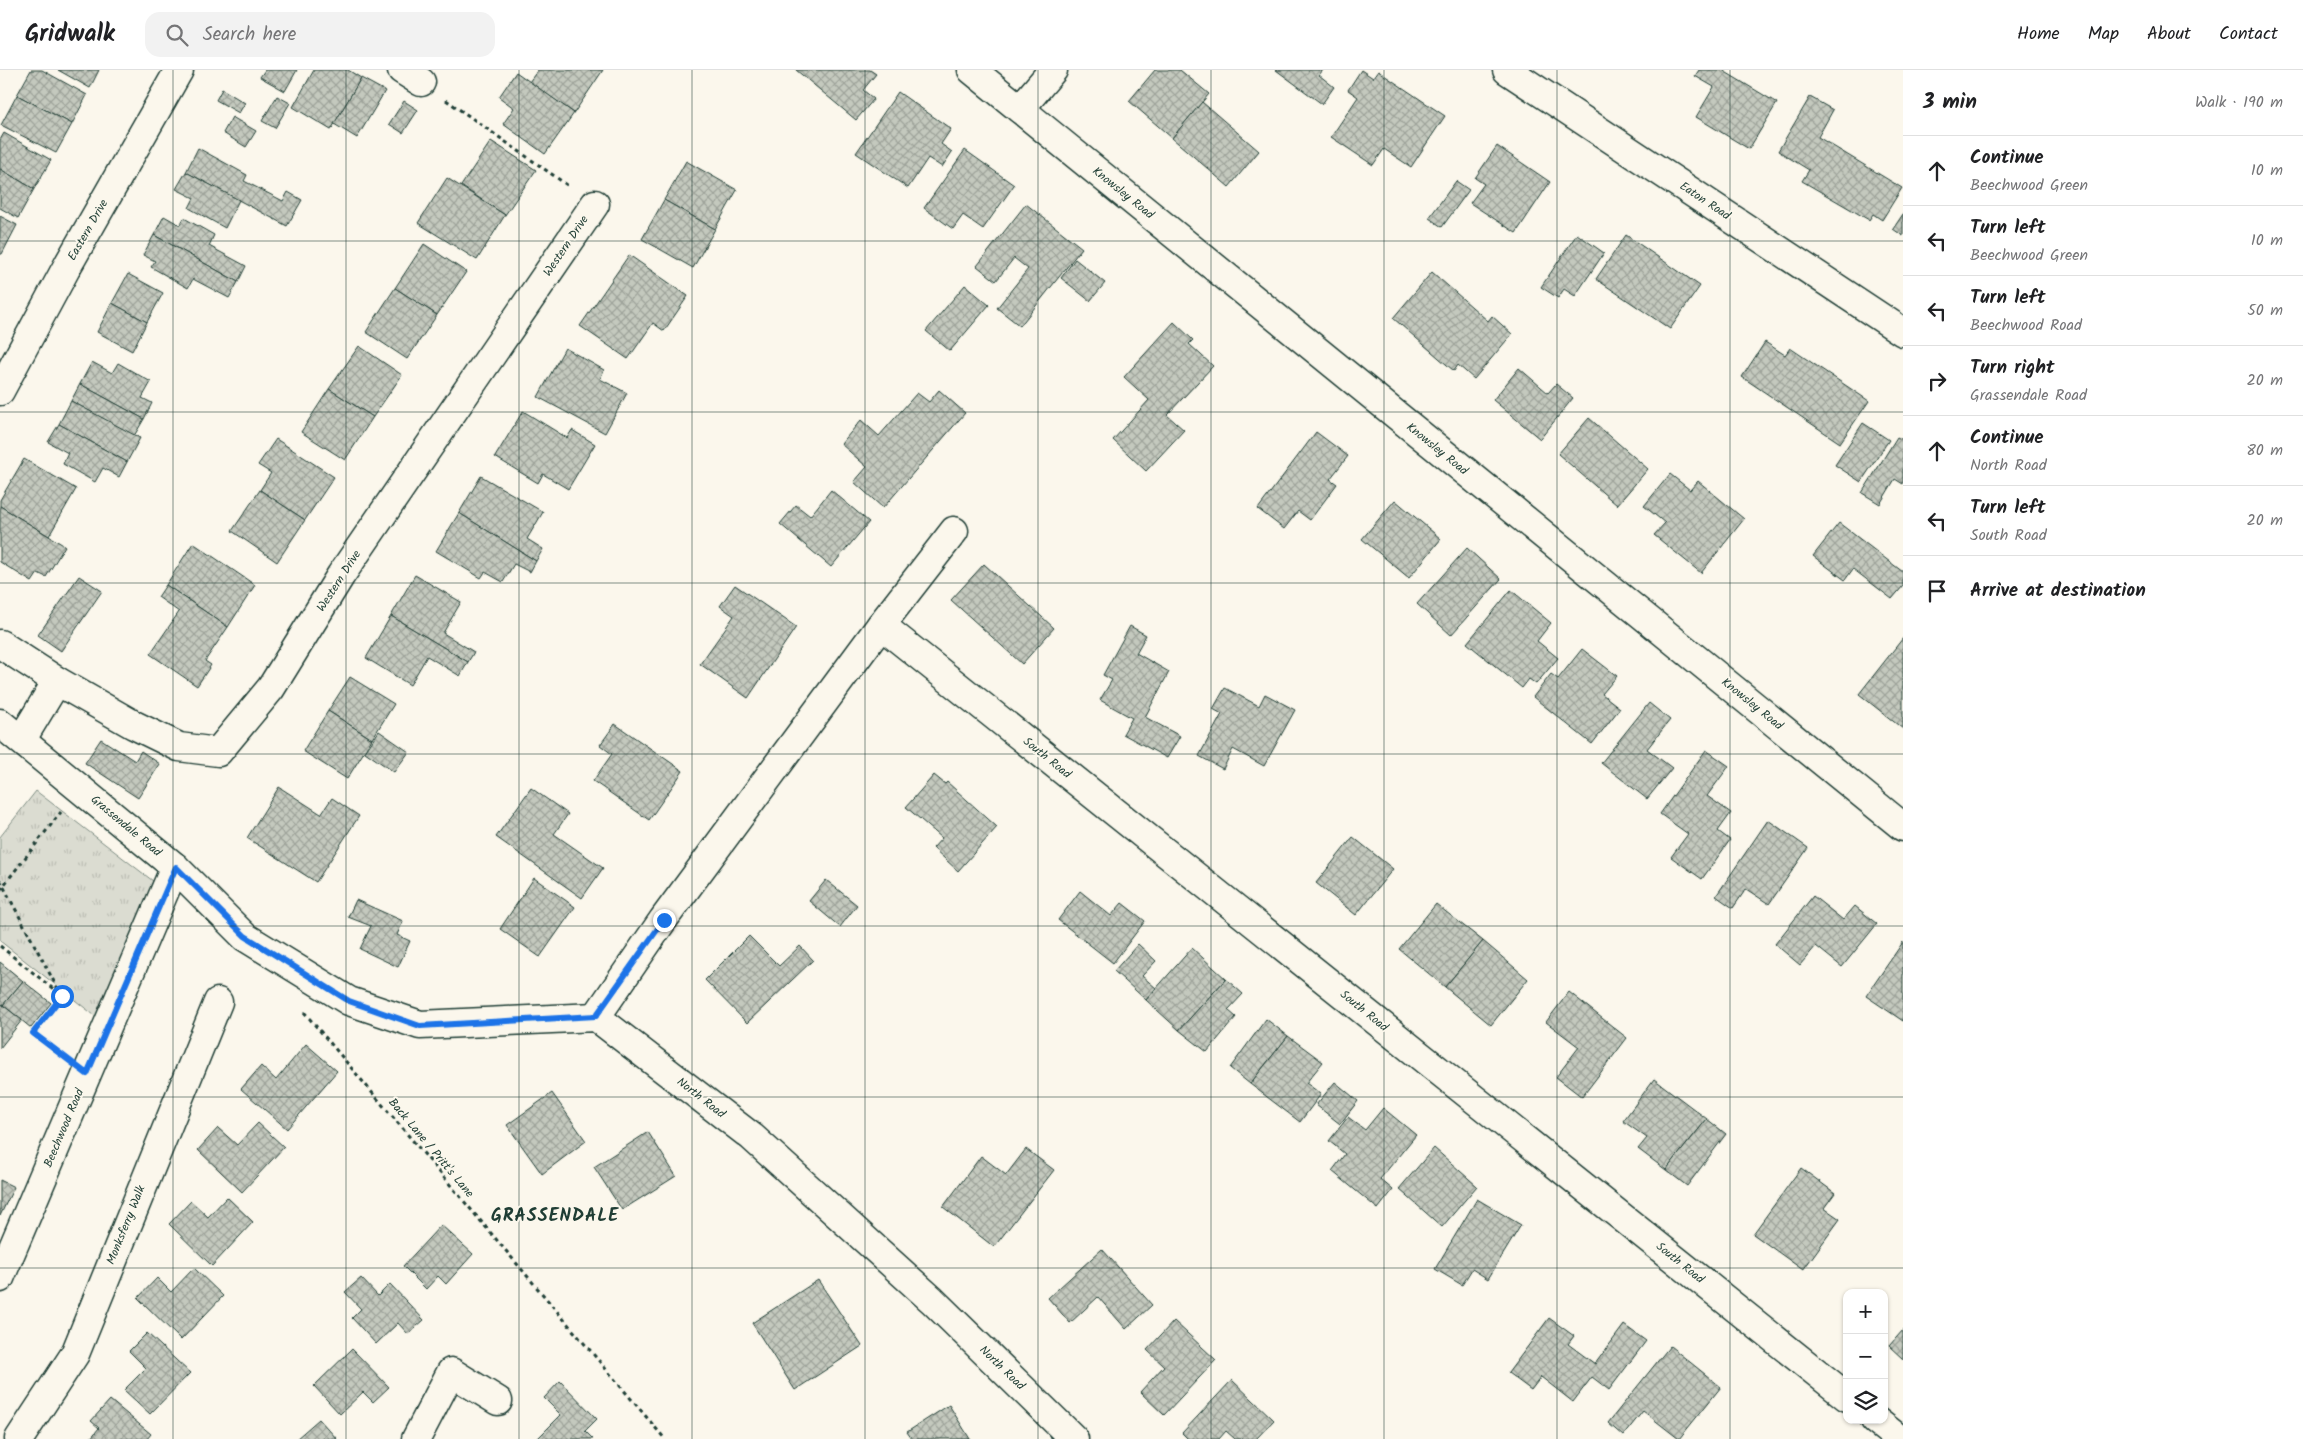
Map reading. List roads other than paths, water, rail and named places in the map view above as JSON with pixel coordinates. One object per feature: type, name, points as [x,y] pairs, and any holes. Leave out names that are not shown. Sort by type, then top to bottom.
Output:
[{"type":"street","name":"Eastern Drive","points":[[0,391],[69,263],[179,70]]},
{"type":"street","name":"Knowsley Road","points":[[972,70],[1903,827]]},
{"type":"street","points":[[1020,109],[1053,70]]},
{"type":"street","name":"Eaton Road","points":[[1507,70],[1903,332]]},
{"type":"street","name":"Western Drive","points":[[57,681],[134,725],[179,747],[218,752],[271,688],[341,576],[595,204]]},
{"type":"street","points":[[596,1016],[664,920],[881,625],[954,531]]},
{"type":"street","name":"South Road","points":[[881,625],[1843,1394]]},
{"type":"street","points":[[0,644],[57,681],[22,738]]},
{"type":"street","name":"Grassendale Road","points":[[0,722],[22,738],[176,867],[245,936],[349,1001],[420,1026],[596,1016]]},
{"type":"street","name":"Beechwood Road","points":[[0,1278],[176,867]]},
{"type":"street","name":"Monksferry Walk","points":[[19,1439],[75,1354],[125,1226],[218,1002]]},
{"type":"street","name":"North Road","points":[[596,1016],[752,1137],[932,1300],[1074,1439]]},
{"type":"street","points":[[416,1439],[451,1372],[498,1401]]},
{"type":"street","points":[[1880,1424],[1899,1439]]},
{"type":"district","name":"GRASSENDALE","points":[[555,1216]]}]
